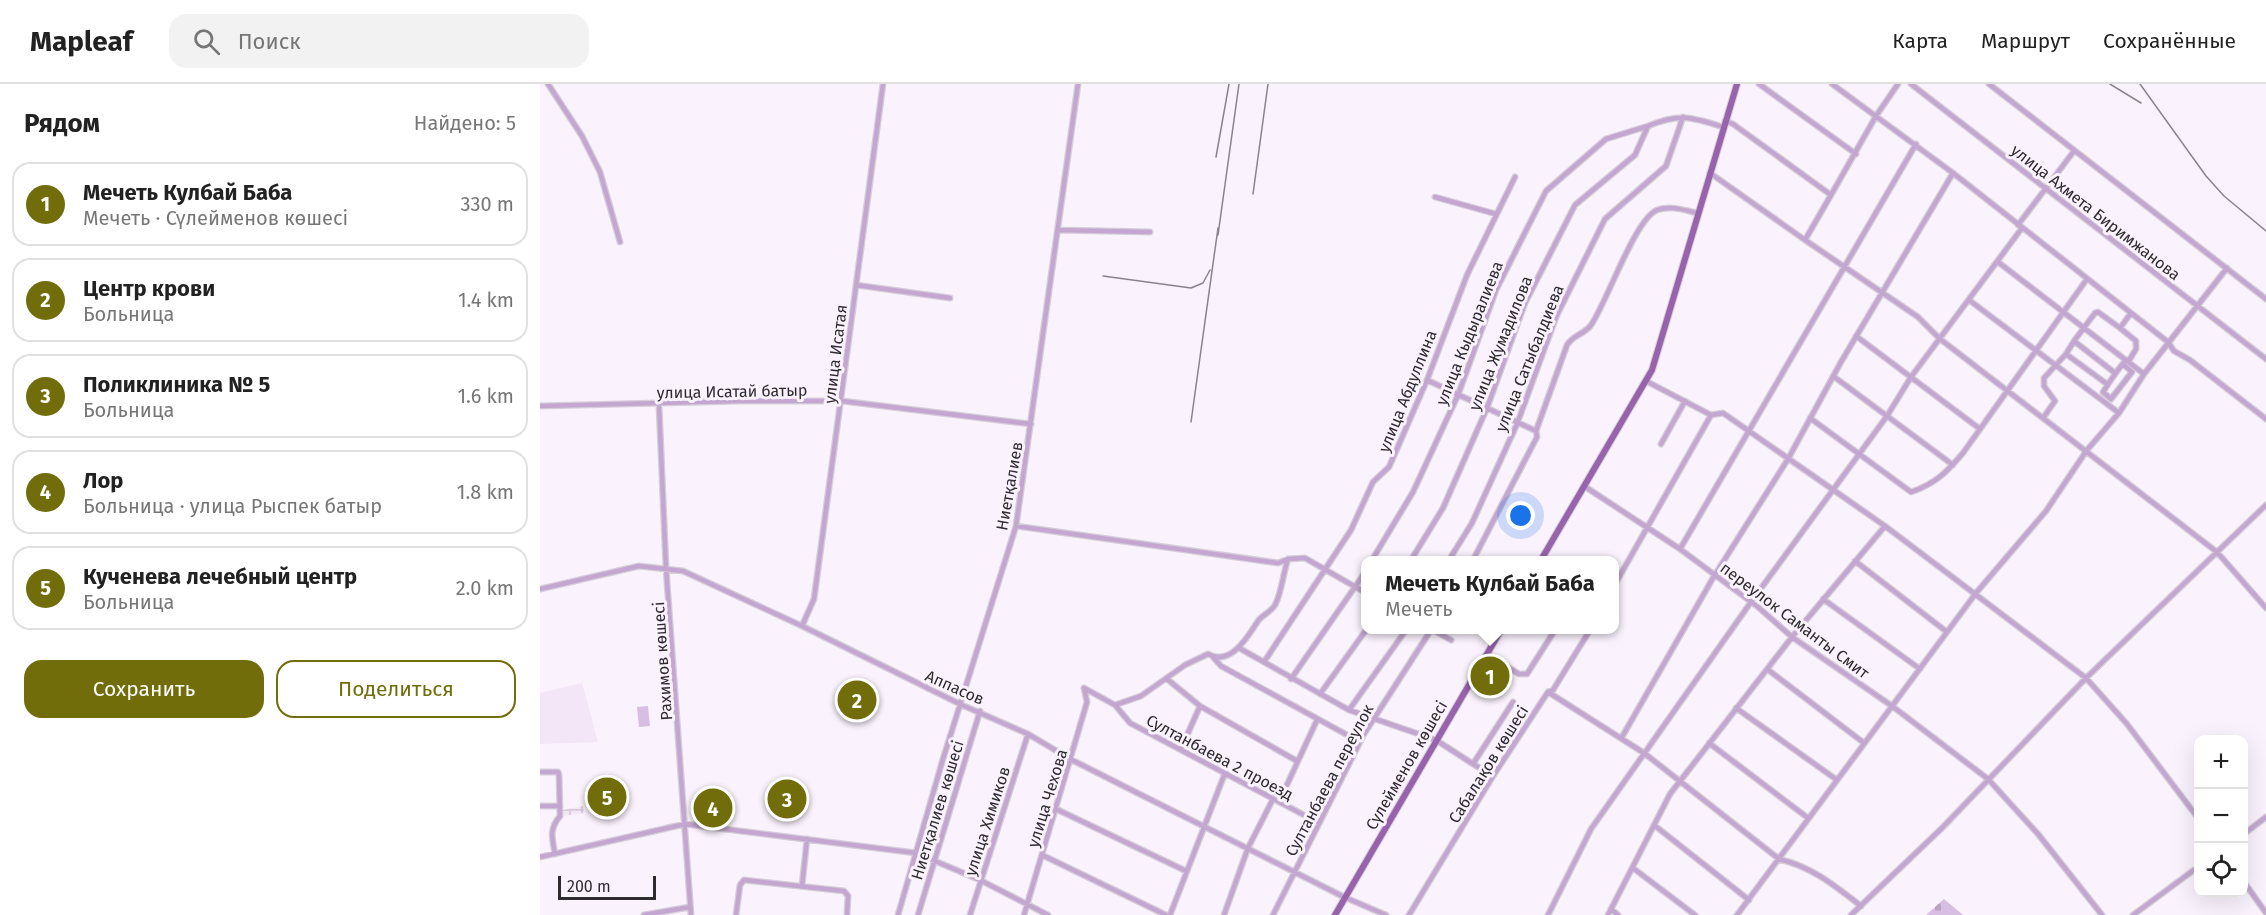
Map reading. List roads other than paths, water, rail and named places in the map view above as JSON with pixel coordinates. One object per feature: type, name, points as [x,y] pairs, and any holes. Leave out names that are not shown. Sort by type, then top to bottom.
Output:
[{"type":"main road","points":[[1544,556],[1646,381],[1657,357],[1697,213],[1737,84]]},
{"type":"main road","name":"Сүлейменов көшесі","points":[[1335,915],[1499,634]]},
{"type":"street","points":[[548,84],[582,136],[600,172],[620,242]]},
{"type":"street","name":"улица Исатая","points":[[802,626],[814,599],[883,84]]},
{"type":"street","name":"Ниетқалиев","points":[[898,915],[1017,526],[1078,84]]},
{"type":"street","points":[[1759,84],[1856,154]]},
{"type":"street","points":[[1832,84],[1916,144],[2169,342],[2174,351],[2190,360],[2266,419]]},
{"type":"street","points":[[1805,240],[1876,116],[1898,84]]},
{"type":"street","name":"улица Ахмета Биримжанова","points":[[1911,84],[2266,359]]},
{"type":"street","points":[[1989,84],[2266,299]]},
{"type":"street","points":[[1648,126],[1671,117],[1733,124],[1831,195]]},
{"type":"street","name":"улица Сатыбалдиева","points":[[1452,556],[1472,523],[1516,424],[1556,317],[1605,219],[1666,166],[1683,117]]},
{"type":"street","name":"улица Кыдыралиева","points":[[1375,556],[1413,492],[1458,395],[1496,290],[1546,190],[1606,139],[1648,126]]},
{"type":"street","name":"улица Жумадилова","points":[[1414,556],[1443,508],[1487,408],[1525,303],[1575,205],[1635,155],[1648,126]]},
{"type":"street","points":[[1680,549],[1916,144]]},
{"type":"street","points":[[1548,915],[1591,830],[1644,753],[1887,416],[1911,377],[1998,262],[2046,188],[2074,151]]},
{"type":"street","points":[[1710,173],[1918,317],[1940,339],[2217,552],[2266,608]]},
{"type":"street","points":[[1623,737],[1714,575],[1788,459],[1856,336],[1953,173]]},
{"type":"street","name":"улица Абдуллина","points":[[1264,662],[1352,530],[1373,482],[1389,467],[1467,275],[1515,177]]},
{"type":"street","points":[[1435,197],[1496,214]]},
{"type":"street","points":[[1476,556],[1519,477],[1537,437],[1536,431],[1567,345],[1571,338],[1590,327],[1614,284],[1636,234],[1656,210],[1668,207],[1697,213]]},
{"type":"street","points":[[1058,230],[1150,232]]},
{"type":"street","points":[[1998,262],[2062,314],[2144,374]]},
{"type":"street","points":[[1737,915],[1976,593],[2046,511],[2087,450],[2119,413],[2144,374],[2227,268]]},
{"type":"street","points":[[1810,418],[1911,492],[1931,485],[1953,465],[2086,279]]},
{"type":"street","points":[[856,285],[950,298]]},
{"type":"street","points":[[1969,300],[2119,413]]},
{"type":"street","points":[[2043,418],[2055,401],[2044,386],[2044,378],[2066,354],[2092,315],[2098,312],[2136,341],[2136,349],[2130,359],[2115,373],[2098,398]]},
{"type":"street","points":[[2120,328],[2131,313]]},
{"type":"street","points":[[1856,336],[1980,429]]},
{"type":"street","points":[[2074,342],[2115,373]]},
{"type":"street","points":[[2066,354],[2108,384]]},
{"type":"street","points":[[2103,392],[2113,398],[2130,376],[2132,372],[2125,362]]},
{"type":"street","points":[[1833,376],[1953,465]]},
{"type":"street","points":[[1426,380],[1516,424],[1536,431]]},
{"type":"street","points":[[1646,381],[1711,415],[1723,413],[1885,526],[2086,678],[2127,724],[2194,811]]},
{"type":"street","name":"улица Исатай батыр","points":[[540,406],[659,405],[739,400],[842,401],[1031,424]]},
{"type":"street","points":[[1661,444],[1685,401]]},
{"type":"street","name":"Рахимов көшесі","points":[[659,405],[666,568],[691,915]]},
{"type":"street","points":[[1619,577],[1711,415]]},
{"type":"street","name":"переулок Саманты Смит","points":[[1584,486],[1680,549],[1751,602],[1792,637],[1892,706],[1988,780],[2038,834],[2102,915]]},
{"type":"street","points":[[1851,915],[1988,780],[2086,678],[2266,505]]},
{"type":"street","points":[[1017,526],[1278,563],[1288,559],[1305,558],[1361,591]]},
{"type":"street","points":[[1618,915],[1609,912],[1680,780],[1792,637],[1885,526]]},
{"type":"street","points":[[1213,657],[1239,648],[1257,622],[1275,605],[1288,559]]},
{"type":"street","points":[[1855,561],[1947,632]]},
{"type":"street","name":"Аппасов","points":[[540,589],[639,566],[683,571],[802,626],[962,705],[1028,734],[1072,760],[1204,825],[1294,873],[1386,915]]},
{"type":"street","points":[[1291,679],[1361,577]]},
{"type":"street","points":[[1823,599],[1920,669]]},
{"type":"street","points":[[1320,694],[1363,634]]},
{"type":"street","points":[[1349,710],[1403,634]]},
{"type":"street","name":"Султанбаева переулок","points":[[1273,915],[1360,742],[1429,634]]},
{"type":"street","points":[[1440,634],[1451,640]]},
{"type":"street","points":[[1487,654],[1519,674],[1527,674],[1552,634]]},
{"type":"street","name":"Сабалақов көшесі","points":[[1409,915],[1493,776],[1548,692],[1553,690],[1588,634]]},
{"type":"street","points":[[1239,648],[1349,710],[1436,740],[1493,776]]},
{"type":"street","points":[[1115,705],[1141,696],[1208,654],[1221,666],[1360,742]]},
{"type":"street","points":[[1767,669],[1864,743]]},
{"type":"street","points":[[1167,679],[1200,706],[1297,761]]},
{"type":"street","name":"Султанбаева 2 проезд","points":[[1084,688],[1115,705],[1130,723],[1319,824]]},
{"type":"street","name":"улица Чехова","points":[[1024,915],[1072,760],[1087,702],[1084,688]]},
{"type":"street","points":[[1548,692],[1623,737],[1779,859],[1800,864],[1819,873],[1861,906]]},
{"type":"street","points":[[1087,702],[1098,697]]},
{"type":"street","points":[[1473,764],[1513,702]]},
{"type":"street","points":[[1181,749],[1200,706]]},
{"type":"street","points":[[1736,708],[1837,780]]},
{"type":"street","name":"Ниетқалиев көшесі","points":[[918,915],[980,711]]},
{"type":"street","points":[[1279,802],[1317,720]]},
{"type":"street","name":"улица Химиков","points":[[970,915],[1028,734]]},
{"type":"street","points":[[1709,743],[1808,818]]},
{"type":"street","points":[[540,772],[558,772],[560,816],[554,822],[551,834],[555,854]]},
{"type":"street","points":[[1170,915],[1225,773]]},
{"type":"street","points":[[1224,915],[1248,848],[1273,799]]},
{"type":"street","points":[[540,806],[560,806]]},
{"type":"street","points":[[1056,809],[1186,870]]},
{"type":"street","points":[[2248,831],[2266,817]]},
{"type":"street","points":[[540,857],[686,824],[916,853],[981,880],[1048,915]]},
{"type":"street","points":[[1654,825],[1749,900]]},
{"type":"street","points":[[802,886],[807,839]]},
{"type":"street","points":[[1042,855],[1166,915]]},
{"type":"street","points":[[1633,868],[1695,915]]},
{"type":"street","points":[[2133,915],[2194,871]]},
{"type":"street","points":[[736,915],[741,880],[844,891],[848,896],[847,915]]},
{"type":"street","points":[[2248,888],[2266,913]]},
{"type":"street","points":[[644,915],[690,907]]},
{"type":"railway","points":[[1216,157],[1229,84]]},
{"type":"railway","points":[[1218,235],[1239,84]]},
{"type":"railway","points":[[1253,194],[1268,84]]},
{"type":"railway","points":[[2110,84],[2141,103]]},
{"type":"railway","points":[[2140,84],[2206,176],[2224,196],[2266,231]]},
{"type":"railway","points":[[1191,422],[1218,228]]},
{"type":"railway","points":[[1103,276],[1191,288],[1203,283],[1210,270]]},
{"type":"place","name":"Мечеть Кулбай Баба","points":[[1490,676]]},
{"type":"place","name":"Центр крови","points":[[857,700]]},
{"type":"place","name":"Кученева лечебный центр","points":[[607,797]]},
{"type":"place","name":"Поликлиника № 5","points":[[787,799]]},
{"type":"place","name":"Лор","points":[[713,808]]}]
